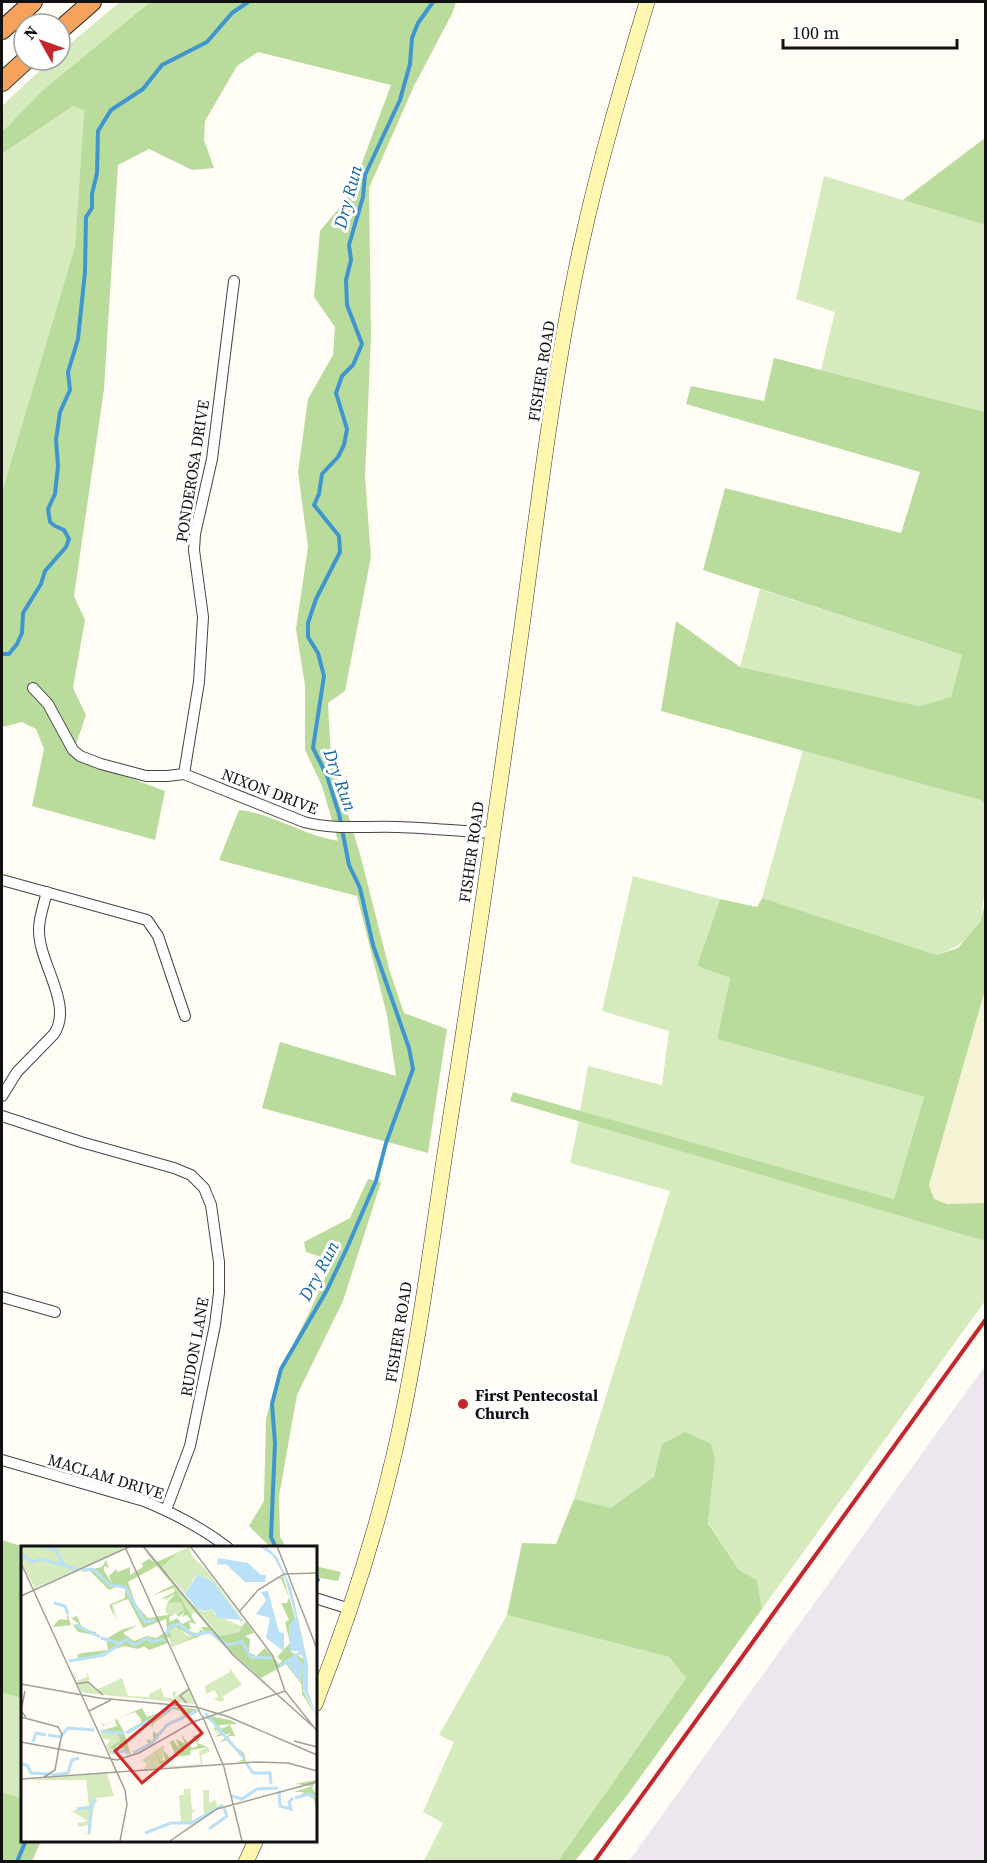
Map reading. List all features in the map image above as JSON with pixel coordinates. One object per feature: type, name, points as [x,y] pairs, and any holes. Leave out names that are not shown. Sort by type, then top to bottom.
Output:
[{"type":"highway","points":[[2,30],[33,2]]},
{"type":"highway","points":[[72,20],[92,2]]},
{"type":"main road","name":"FISHER ROAD","points":[[316,1701],[366,1559],[394,1456],[412,1366],[464,1032],[544,460],[572,292],[582,240],[618,98],[647,2]]},
{"type":"main road","points":[[246,1862],[255,1842]]},
{"type":"street","name":"PONDEROSA DRIVE","points":[[184,774],[199,682],[203,617],[194,550],[195,534],[212,459],[234,281]]},
{"type":"street","points":[[33,688],[48,704],[73,750],[80,756],[100,764],[146,776],[184,774]]},
{"type":"street","name":"NIXON DRIVE","points":[[184,774],[304,822],[342,828],[416,827],[491,833]]},
{"type":"street","points":[[2,880],[147,920],[158,936],[185,1016]]},
{"type":"street","points":[[2,1096],[17,1072],[59,1027],[61,1010],[40,944],[38,928],[47,892]]},
{"type":"street","name":"RUDON LANE","points":[[2,1116],[81,1142],[174,1168],[191,1175],[204,1188],[211,1205],[219,1262],[218,1304],[190,1446],[166,1510]]},
{"type":"street","points":[[2,1297],[55,1312]]},
{"type":"street","name":"MACLAM DRIVE","points":[[2,1460],[144,1501],[166,1510],[226,1546]]},
{"type":"street","points":[[316,1598],[350,1609]]},
{"type":"shaded area","points":[[985,990],[985,1203],[947,1204],[934,1199],[929,1185]]},
{"type":"shaded area","points":[[985,1366],[985,1861],[629,1861],[913,1466]]},
{"type":"green space","points":[[120,2],[150,2],[72,66],[72,42]]},
{"type":"green space","points":[[150,2],[456,2],[414,86],[369,188],[371,336],[365,477],[371,557],[345,691],[328,703],[331,759],[360,854],[390,972],[404,1013],[447,1029],[428,1153],[262,1108],[280,1042],[396,1076],[387,1015],[357,896],[219,860],[239,810],[252,812],[338,841],[322,786],[305,750],[305,685],[296,629],[308,547],[298,472],[308,399],[333,355],[335,327],[314,297],[320,231],[350,195],[391,85],[258,52],[237,66],[205,121],[204,140],[214,168],[192,170],[149,149],[118,165],[104,389],[74,596],[85,620],[73,688],[86,715],[72,756],[165,791],[155,840],[32,806],[44,749],[36,729],[22,722],[2,727],[2,492],[75,246],[84,110],[73,106],[2,154],[2,132],[43,90],[65,72],[72,72],[72,66]]},
{"type":"green space","points":[[38,72],[65,72],[43,90],[2,132],[2,106]]},
{"type":"green space","points":[[73,106],[84,109],[75,246],[2,492],[2,154]]},
{"type":"green space","points":[[985,138],[985,225],[903,200]]},
{"type":"green space","points":[[824,176],[985,225],[985,412],[821,370],[835,312],[796,299]]},
{"type":"green space","points":[[774,358],[985,412],[985,804],[980,800],[661,711],[676,621],[740,667],[919,706],[951,697],[962,655],[703,570],[725,488],[901,533],[920,472],[686,404],[691,386],[764,401]]},
{"type":"green space","points":[[760,589],[962,655],[951,697],[919,706],[740,667]]},
{"type":"green space","points":[[803,750],[980,800],[985,804],[984,897],[980,921],[967,938],[950,950],[937,955],[762,898]]},
{"type":"green space","points":[[633,876],[720,899],[697,966],[730,978],[717,1039],[924,1097],[894,1199],[580,1111],[588,1066],[662,1085],[669,1031],[602,1011]]},
{"type":"green space","points":[[762,898],[937,955],[958,948],[980,922],[985,903],[985,990],[929,1185],[934,1199],[947,1204],[985,1203],[985,1241],[510,1101],[513,1092],[894,1199],[924,1097],[717,1039],[730,978],[697,966],[720,899],[757,907]]},
{"type":"green space","points":[[579,1121],[985,1241],[985,1301],[762,1609],[757,1580],[739,1570],[708,1522],[715,1459],[654,1477],[611,1509],[574,1499],[670,1191],[570,1163]]},
{"type":"green space","points":[[368,1179],[381,1182],[343,1301],[297,1395],[279,1496],[280,1537],[286,1546],[269,1546],[249,1526],[264,1501],[266,1419],[278,1374],[333,1261],[306,1252],[304,1242],[350,1218]]},
{"type":"green space","points":[[685,1432],[711,1444],[715,1459],[708,1523],[739,1570],[757,1580],[762,1609],[628,1794],[575,1861],[558,1861],[686,1678],[669,1657],[507,1615],[522,1543],[556,1544],[574,1499],[611,1508],[654,1477],[662,1444]]},
{"type":"green space","points":[[2,1540],[21,1546],[21,1698],[2,1693]]},
{"type":"green space","points":[[316,1566],[341,1572],[338,1581],[316,1577]]},
{"type":"green space","points":[[507,1615],[669,1657],[686,1678],[558,1861],[424,1861],[443,1823],[423,1812],[454,1742],[439,1735]]},
{"type":"green space","points":[[2,1693],[21,1698],[21,1798],[2,1792]]},
{"type":"green space","points":[[2,1792],[21,1798],[21,1842],[41,1842],[32,1861],[2,1861]]},
{"type":"waterway","points":[[2,654],[9,654],[17,644],[22,633],[23,613],[41,584],[45,571],[66,547],[69,539],[64,530],[50,522],[48,509],[55,494],[58,466],[56,440],[60,412],[70,390],[68,372],[78,339],[85,272],[86,217],[92,208],[92,194],[97,173],[98,131],[111,110],[143,89],[162,65],[207,42],[232,13],[248,2]]},
{"type":"waterway","name":"Dry Run","points":[[275,1546],[271,1537],[275,1443],[272,1404],[281,1369],[327,1290],[347,1248],[376,1181],[386,1143],[413,1069],[409,1048],[373,945],[360,888],[349,865],[339,814],[327,776],[313,748],[324,676],[318,653],[308,637],[308,623],[316,599],[340,552],[339,536],[314,505],[319,494],[322,474],[338,457],[344,445],[347,429],[336,393],[342,376],[353,365],[362,344],[347,305],[346,280],[351,260],[349,245],[363,197],[365,175],[400,100],[410,64],[412,38],[418,23],[433,2]]},
{"type":"waterway","name":"Dry Run","points":[[17,1862],[25,1842]]},
{"type":"railway","points":[[594,1862],[986,1319]]},
{"type":"place","name":"First Pentecostal Church","points":[[463,1404]]}]
